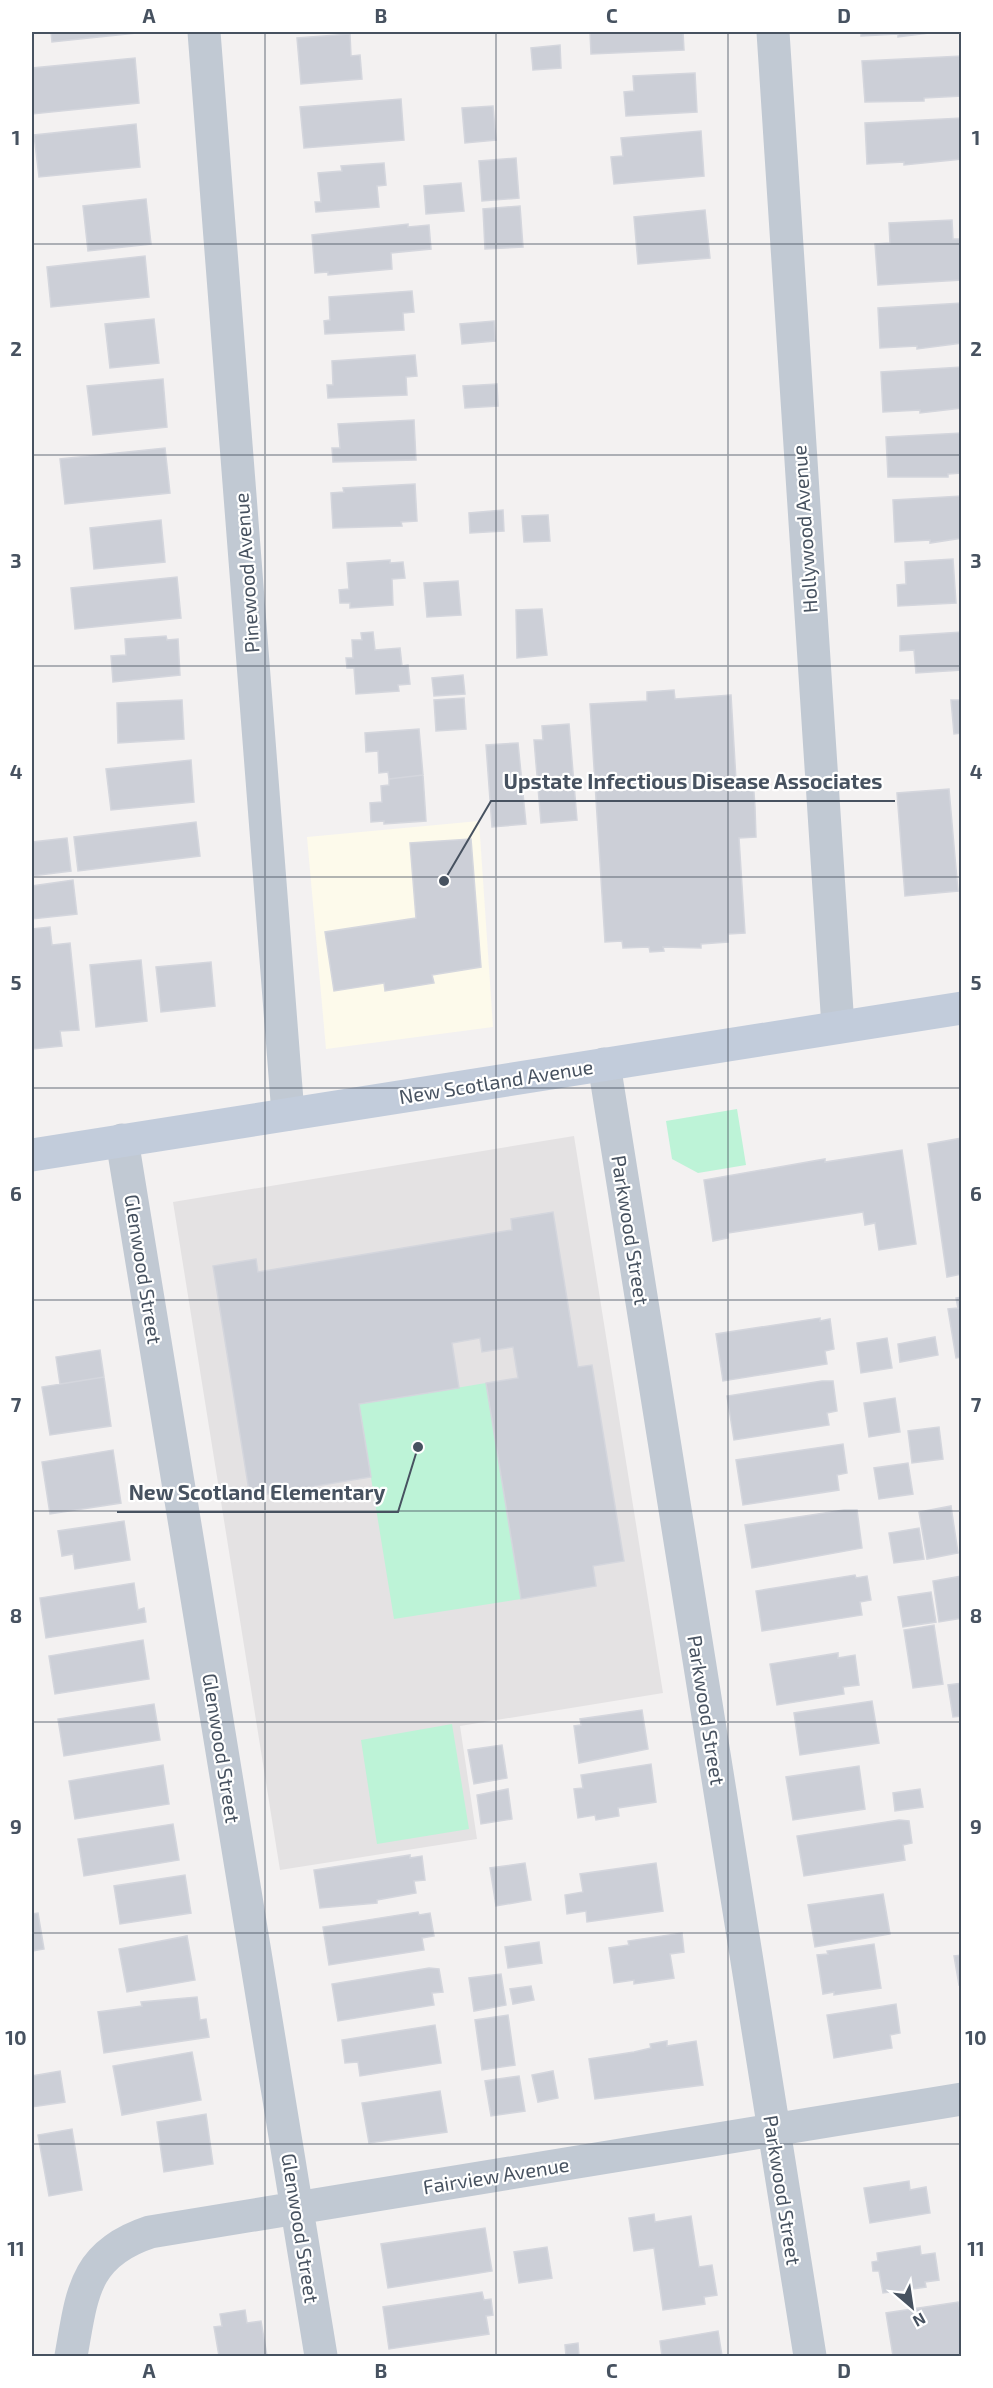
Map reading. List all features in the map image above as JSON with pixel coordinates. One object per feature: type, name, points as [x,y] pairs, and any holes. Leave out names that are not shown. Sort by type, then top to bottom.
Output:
[{"type":"street","name":"Pinewood Avenue","points":[[204,32],[288,1114]]},
{"type":"street","name":"Hollywood Avenue","points":[[772,32],[838,1027]]},
{"type":"street","name":"New Scotland Avenue","points":[[32,1155],[962,1008]]},
{"type":"street","name":"Parkwood Street","points":[[604,1064],[810,2356]]},
{"type":"street","name":"Glenwood Street","points":[[122,1140],[321,2356]]},
{"type":"street","name":"Fairview Avenue","points":[[71,2356],[78,2319],[92,2273],[112,2249],[150,2232],[962,2099]]},
{"type":"shaded area","points":[[479,821],[493,1027],[326,1049],[307,837]]},
{"type":"shaded area","points":[[574,1136],[663,1693],[460,1726],[477,1839],[280,1870],[173,1202]]},
{"type":"green space","points":[[737,1109],[746,1165],[698,1173],[672,1159],[666,1121]]},
{"type":"green space","points":[[486,1383],[521,1599],[394,1619],[359,1404]]},
{"type":"green space","points":[[452,1724],[469,1829],[377,1844],[361,1740]]},
{"type":"building","points":[[51,32],[136,32],[136,33],[52,42]]},
{"type":"building","points":[[590,32],[683,32],[684,50],[591,54]]},
{"type":"building","points":[[861,32],[937,32],[898,37],[898,34],[861,36]]},
{"type":"building","points":[[350,34],[351,56],[360,55],[362,79],[301,84],[297,38]]},
{"type":"building","points":[[560,45],[561,68],[533,70],[531,48]]},
{"type":"building","points":[[962,56],[962,96],[924,98],[924,101],[865,102],[862,61]]},
{"type":"building","points":[[135,58],[139,103],[32,114],[32,68]]},
{"type":"building","points":[[695,73],[697,112],[626,116],[624,92],[634,91],[633,76]]},
{"type":"building","points":[[401,99],[404,140],[304,148],[300,107]]},
{"type":"building","points":[[493,106],[496,140],[465,143],[462,108]]},
{"type":"building","points":[[962,118],[962,159],[904,165],[904,162],[867,164],[865,123]]},
{"type":"building","points":[[136,124],[140,167],[39,177],[34,135]]},
{"type":"building","points":[[701,131],[704,176],[614,184],[611,157],[623,156],[621,138]]},
{"type":"building","points":[[516,158],[519,198],[482,201],[479,161]]},
{"type":"building","points":[[384,163],[386,185],[377,186],[379,207],[316,212],[315,202],[321,202],[318,173],[342,171],[341,166]]},
{"type":"building","points":[[461,183],[464,211],[426,214],[424,186]]},
{"type":"building","points":[[146,199],[151,244],[88,251],[83,206]]},
{"type":"building","points":[[520,206],[523,247],[485,249],[483,209]]},
{"type":"building","points":[[705,210],[710,258],[638,264],[634,217]]},
{"type":"building","points":[[952,220],[953,239],[962,239],[962,280],[878,285],[875,244],[890,243],[889,223]]},
{"type":"building","points":[[408,224],[408,227],[429,225],[431,249],[391,253],[392,269],[328,275],[328,272],[315,273],[312,235]]},
{"type":"building","points":[[145,256],[149,297],[51,307],[47,267]]},
{"type":"building","points":[[412,291],[414,312],[403,313],[404,330],[325,334],[324,321],[330,320],[329,297]]},
{"type":"building","points":[[962,303],[962,343],[917,349],[917,346],[880,348],[878,308]]},
{"type":"building","points":[[154,319],[159,363],[110,368],[105,324]]},
{"type":"building","points":[[494,321],[495,341],[462,344],[460,324]]},
{"type":"building","points":[[415,355],[417,376],[406,377],[407,395],[328,398],[327,385],[333,385],[332,361]]},
{"type":"building","points":[[962,367],[962,408],[920,413],[920,410],[883,412],[881,372]]},
{"type":"building","points":[[163,379],[167,427],[93,435],[87,386]]},
{"type":"building","points":[[497,384],[498,406],[465,408],[463,386]]},
{"type":"building","points":[[414,420],[416,460],[333,462],[332,448],[340,448],[338,424]]},
{"type":"building","points":[[962,433],[962,473],[948,474],[948,477],[888,477],[886,437]]},
{"type":"building","points":[[165,448],[170,493],[65,504],[60,459]]},
{"type":"building","points":[[415,484],[417,521],[401,522],[402,526],[333,528],[331,493],[344,492],[343,488]]},
{"type":"building","points":[[962,496],[962,538],[930,543],[930,540],[895,542],[893,500]]},
{"type":"building","points":[[503,510],[504,531],[470,533],[469,513]]},
{"type":"building","points":[[548,515],[550,541],[524,542],[522,516]]},
{"type":"building","points":[[161,520],[165,562],[94,569],[90,528]]},
{"type":"building","points":[[953,559],[956,603],[898,606],[897,585],[906,584],[905,562]]},
{"type":"building","points":[[390,560],[390,563],[403,562],[405,578],[392,579],[393,605],[350,608],[350,603],[340,603],[339,590],[349,589],[347,563]]},
{"type":"building","points":[[177,577],[181,618],[75,629],[71,588]]},
{"type":"building","points":[[458,581],[461,615],[427,617],[424,583]]},
{"type":"building","points":[[542,609],[547,655],[517,658],[516,610]]},
{"type":"building","points":[[373,632],[375,650],[400,648],[402,666],[408,665],[410,684],[398,685],[399,691],[356,694],[354,668],[347,668],[346,658],[353,658],[352,640],[362,640],[361,633]]},
{"type":"building","points":[[962,632],[962,670],[916,673],[914,650],[900,651],[900,636]]},
{"type":"building","points":[[166,636],[167,640],[178,639],[180,675],[113,682],[111,656],[126,655],[125,639]]},
{"type":"building","points":[[463,675],[465,694],[434,696],[432,678]]},
{"type":"building","points":[[674,690],[675,699],[731,695],[736,780],[753,778],[756,837],[739,838],[745,933],[728,934],[728,942],[701,944],[701,948],[663,947],[664,951],[650,952],[649,947],[623,948],[622,941],[605,942],[590,704],[647,701],[647,692]]},
{"type":"building","points":[[464,698],[466,729],[436,731],[434,700]]},
{"type":"building","points":[[182,700],[184,739],[118,743],[117,703]]},
{"type":"building","points":[[951,700],[962,700],[962,733],[954,734]]},
{"type":"building","points":[[569,724],[577,820],[541,823],[534,740],[543,740],[542,726]]},
{"type":"building","points":[[419,729],[423,775],[389,779],[388,772],[379,773],[378,751],[366,752],[365,733]]},
{"type":"building","points":[[518,743],[526,824],[492,827],[486,745]]},
{"type":"building","points":[[191,760],[194,802],[111,810],[106,769]]},
{"type":"building","points":[[423,775],[426,821],[384,824],[384,821],[371,822],[370,803],[382,802],[381,786],[389,785],[389,779]]},
{"type":"building","points":[[949,789],[958,891],[905,896],[897,793]]},
{"type":"building","points":[[196,822],[200,856],[78,871],[74,837]]},
{"type":"building","points":[[67,838],[71,871],[32,876],[32,842]]},
{"type":"building","points":[[471,839],[481,967],[432,975],[434,983],[385,991],[384,983],[334,991],[325,932],[416,918],[410,843]]},
{"type":"building","points":[[73,880],[77,914],[32,919],[32,886]]},
{"type":"building","points":[[50,927],[52,945],[70,943],[79,1030],[60,1031],[62,1046],[33,1049],[32,929]]},
{"type":"building","points":[[141,960],[147,1021],[96,1027],[90,965]]},
{"type":"building","points":[[211,962],[215,1006],[161,1012],[156,967]]},
{"type":"building","points":[[962,1138],[962,1274],[947,1277],[928,1144]]},
{"type":"building","points":[[902,1150],[916,1244],[879,1250],[875,1223],[865,1225],[863,1212],[728,1233],[728,1238],[713,1241],[704,1180],[825,1159],[825,1162]]},
{"type":"building","points":[[553,1212],[578,1367],[592,1365],[624,1561],[593,1566],[596,1586],[521,1599],[486,1383],[518,1378],[513,1347],[482,1352],[480,1338],[452,1343],[459,1388],[359,1404],[371,1477],[250,1497],[213,1266],[256,1259],[258,1272],[512,1230],[511,1219]]},
{"type":"building","points":[[962,1297],[962,1357],[956,1358],[948,1309],[958,1308],[956,1298]]},
{"type":"building","points":[[820,1318],[820,1321],[830,1319],[834,1349],[825,1351],[827,1364],[723,1381],[716,1334]]},
{"type":"building","points":[[935,1337],[938,1355],[900,1362],[898,1344]]},
{"type":"building","points":[[887,1338],[892,1368],[861,1373],[857,1343]]},
{"type":"building","points":[[100,1350],[104,1377],[60,1384],[56,1357]]},
{"type":"building","points":[[104,1377],[111,1426],[50,1435],[42,1387]]},
{"type":"building","points":[[833,1381],[837,1411],[827,1413],[829,1425],[734,1440],[727,1396]]},
{"type":"building","points":[[895,1398],[900,1432],[869,1437],[864,1403]]},
{"type":"building","points":[[939,1427],[943,1459],[912,1463],[908,1431]]},
{"type":"building","points":[[843,1444],[847,1473],[837,1475],[839,1490],[743,1505],[736,1460]]},
{"type":"building","points":[[113,1450],[121,1503],[50,1514],[42,1462]]},
{"type":"building","points":[[908,1463],[913,1494],[879,1499],[874,1468]]},
{"type":"building","points":[[951,1506],[958,1553],[927,1559],[919,1512]]},
{"type":"building","points":[[857,1510],[862,1548],[752,1568],[745,1525]]},
{"type":"building","points":[[124,1521],[130,1560],[75,1569],[73,1554],[62,1556],[58,1531]]},
{"type":"building","points":[[919,1528],[924,1559],[894,1563],[889,1533]]},
{"type":"building","points":[[855,1575],[856,1578],[867,1576],[871,1600],[860,1602],[862,1615],[762,1631],[756,1591]]},
{"type":"building","points":[[962,1576],[962,1618],[939,1622],[933,1581]]},
{"type":"building","points":[[134,1583],[138,1610],[144,1608],[146,1622],[46,1638],[40,1598]]},
{"type":"building","points":[[931,1592],[936,1622],[903,1627],[898,1597]]},
{"type":"building","points":[[934,1625],[943,1684],[913,1688],[904,1630]]},
{"type":"building","points":[[143,1640],[149,1679],[55,1694],[49,1656]]},
{"type":"building","points":[[838,1653],[838,1658],[855,1655],[859,1685],[843,1687],[844,1694],[777,1705],[770,1664]]},
{"type":"building","points":[[962,1683],[962,1716],[953,1717],[948,1685]]},
{"type":"building","points":[[872,1701],[879,1743],[800,1755],[794,1713]]},
{"type":"building","points":[[154,1704],[160,1740],[64,1756],[58,1719]]},
{"type":"building","points":[[642,1710],[648,1749],[579,1763],[574,1726],[581,1725],[580,1719]]},
{"type":"building","points":[[502,1745],[507,1778],[474,1784],[468,1750]]},
{"type":"building","points":[[651,1764],[656,1802],[618,1808],[619,1816],[596,1820],[595,1815],[578,1818],[574,1789],[583,1788],[581,1775]]},
{"type":"building","points":[[163,1765],[169,1804],[75,1819],[69,1781]]},
{"type":"building","points":[[859,1766],[865,1809],[793,1820],[786,1777]]},
{"type":"building","points":[[508,1789],[512,1819],[481,1824],[477,1795]]},
{"type":"building","points":[[920,1789],[923,1807],[895,1811],[893,1793]]},
{"type":"building","points":[[899,1820],[909,1821],[912,1843],[903,1845],[905,1860],[804,1876],[797,1836]]},
{"type":"building","points":[[173,1824],[179,1860],[84,1876],[78,1839]]},
{"type":"building","points":[[410,1855],[410,1858],[422,1856],[425,1880],[414,1881],[416,1893],[377,1900],[377,1903],[320,1908],[314,1870]]},
{"type":"building","points":[[525,1863],[531,1900],[496,1906],[490,1868]]},
{"type":"building","points":[[656,1863],[663,1911],[587,1922],[586,1911],[567,1914],[565,1895],[583,1892],[580,1874]]},
{"type":"building","points":[[185,1875],[191,1913],[120,1924],[114,1886]]},
{"type":"building","points":[[883,1894],[890,1934],[815,1947],[808,1905]]},
{"type":"building","points":[[418,1912],[419,1915],[430,1913],[434,1936],[422,1938],[424,1950],[329,1965],[323,1927]]},
{"type":"building","points":[[38,1913],[44,1949],[32,1951],[32,1914]]},
{"type":"building","points":[[682,1933],[684,1952],[670,1954],[674,1978],[634,1984],[634,1980],[614,1983],[609,1948],[629,1945],[628,1941]]},
{"type":"building","points":[[187,1936],[195,1980],[127,1992],[119,1949]]},
{"type":"building","points":[[539,1942],[542,1963],[508,1968],[505,1947]]},
{"type":"building","points":[[874,1944],[881,1988],[834,1995],[834,1992],[823,1994],[817,1955],[828,1954],[827,1951]]},
{"type":"building","points":[[962,1955],[962,1984],[959,1985],[954,1956]]},
{"type":"building","points":[[429,1968],[439,1969],[443,1992],[432,1993],[434,2005],[338,2021],[332,1984]]},
{"type":"building","points":[[501,1974],[506,2005],[474,2011],[469,1978]]},
{"type":"building","points":[[531,1986],[534,2000],[513,2004],[510,1989]]},
{"type":"building","points":[[197,1997],[200,2020],[206,2019],[209,2037],[104,2053],[98,2012],[142,2006],[141,2002]]},
{"type":"building","points":[[896,2004],[900,2033],[890,2035],[892,2048],[834,2058],[827,2015]]},
{"type":"building","points":[[508,2015],[515,2065],[482,2070],[475,2020]]},
{"type":"building","points":[[435,2025],[441,2063],[360,2076],[358,2062],[345,2063],[342,2040]]},
{"type":"building","points":[[667,2041],[667,2046],[696,2041],[703,2085],[595,2099],[589,2059],[634,2052],[651,2048],[650,2044]]},
{"type":"building","points":[[192,2052],[201,2100],[122,2115],[113,2066]]},
{"type":"building","points":[[60,2071],[65,2102],[32,2107],[32,2076]]},
{"type":"building","points":[[553,2071],[558,2098],[538,2102],[532,2075]]},
{"type":"building","points":[[519,2076],[525,2111],[491,2116],[485,2081]]},
{"type":"building","points":[[440,2091],[447,2132],[369,2143],[362,2103]]},
{"type":"building","points":[[206,2114],[213,2164],[164,2172],[157,2122]]},
{"type":"building","points":[[72,2129],[82,2190],[49,2196],[38,2135]]},
{"type":"building","points":[[909,2181],[910,2190],[926,2187],[930,2213],[870,2223],[864,2188]]},
{"type":"building","points":[[654,2214],[655,2222],[691,2216],[699,2267],[712,2265],[717,2295],[704,2297],[705,2304],[663,2310],[654,2248],[634,2251],[629,2218]]},
{"type":"building","points":[[485,2228],[492,2271],[388,2288],[381,2244]]},
{"type":"building","points":[[920,2246],[921,2255],[935,2253],[939,2280],[925,2282],[926,2287],[883,2293],[879,2271],[873,2271],[872,2262],[878,2261],[877,2253]]},
{"type":"building","points":[[547,2247],[552,2278],[519,2283],[514,2252]]},
{"type":"building","points":[[482,2292],[484,2300],[491,2299],[493,2315],[486,2316],[489,2334],[389,2349],[383,2307]]},
{"type":"building","points":[[958,2302],[962,2317],[962,2356],[893,2356],[886,2313]]},
{"type":"building","points":[[245,2310],[247,2323],[261,2321],[267,2356],[219,2356],[214,2327],[222,2326],[220,2314]]},
{"type":"building","points":[[718,2331],[722,2356],[662,2356],[660,2341]]},
{"type":"building","points":[[578,2343],[579,2356],[566,2356],[565,2345]]},
{"type":"place","name":"Upstate Infectious Disease Associates","points":[[444,881]]},
{"type":"place","name":"New Scotland Elementary","points":[[418,1447]]}]
